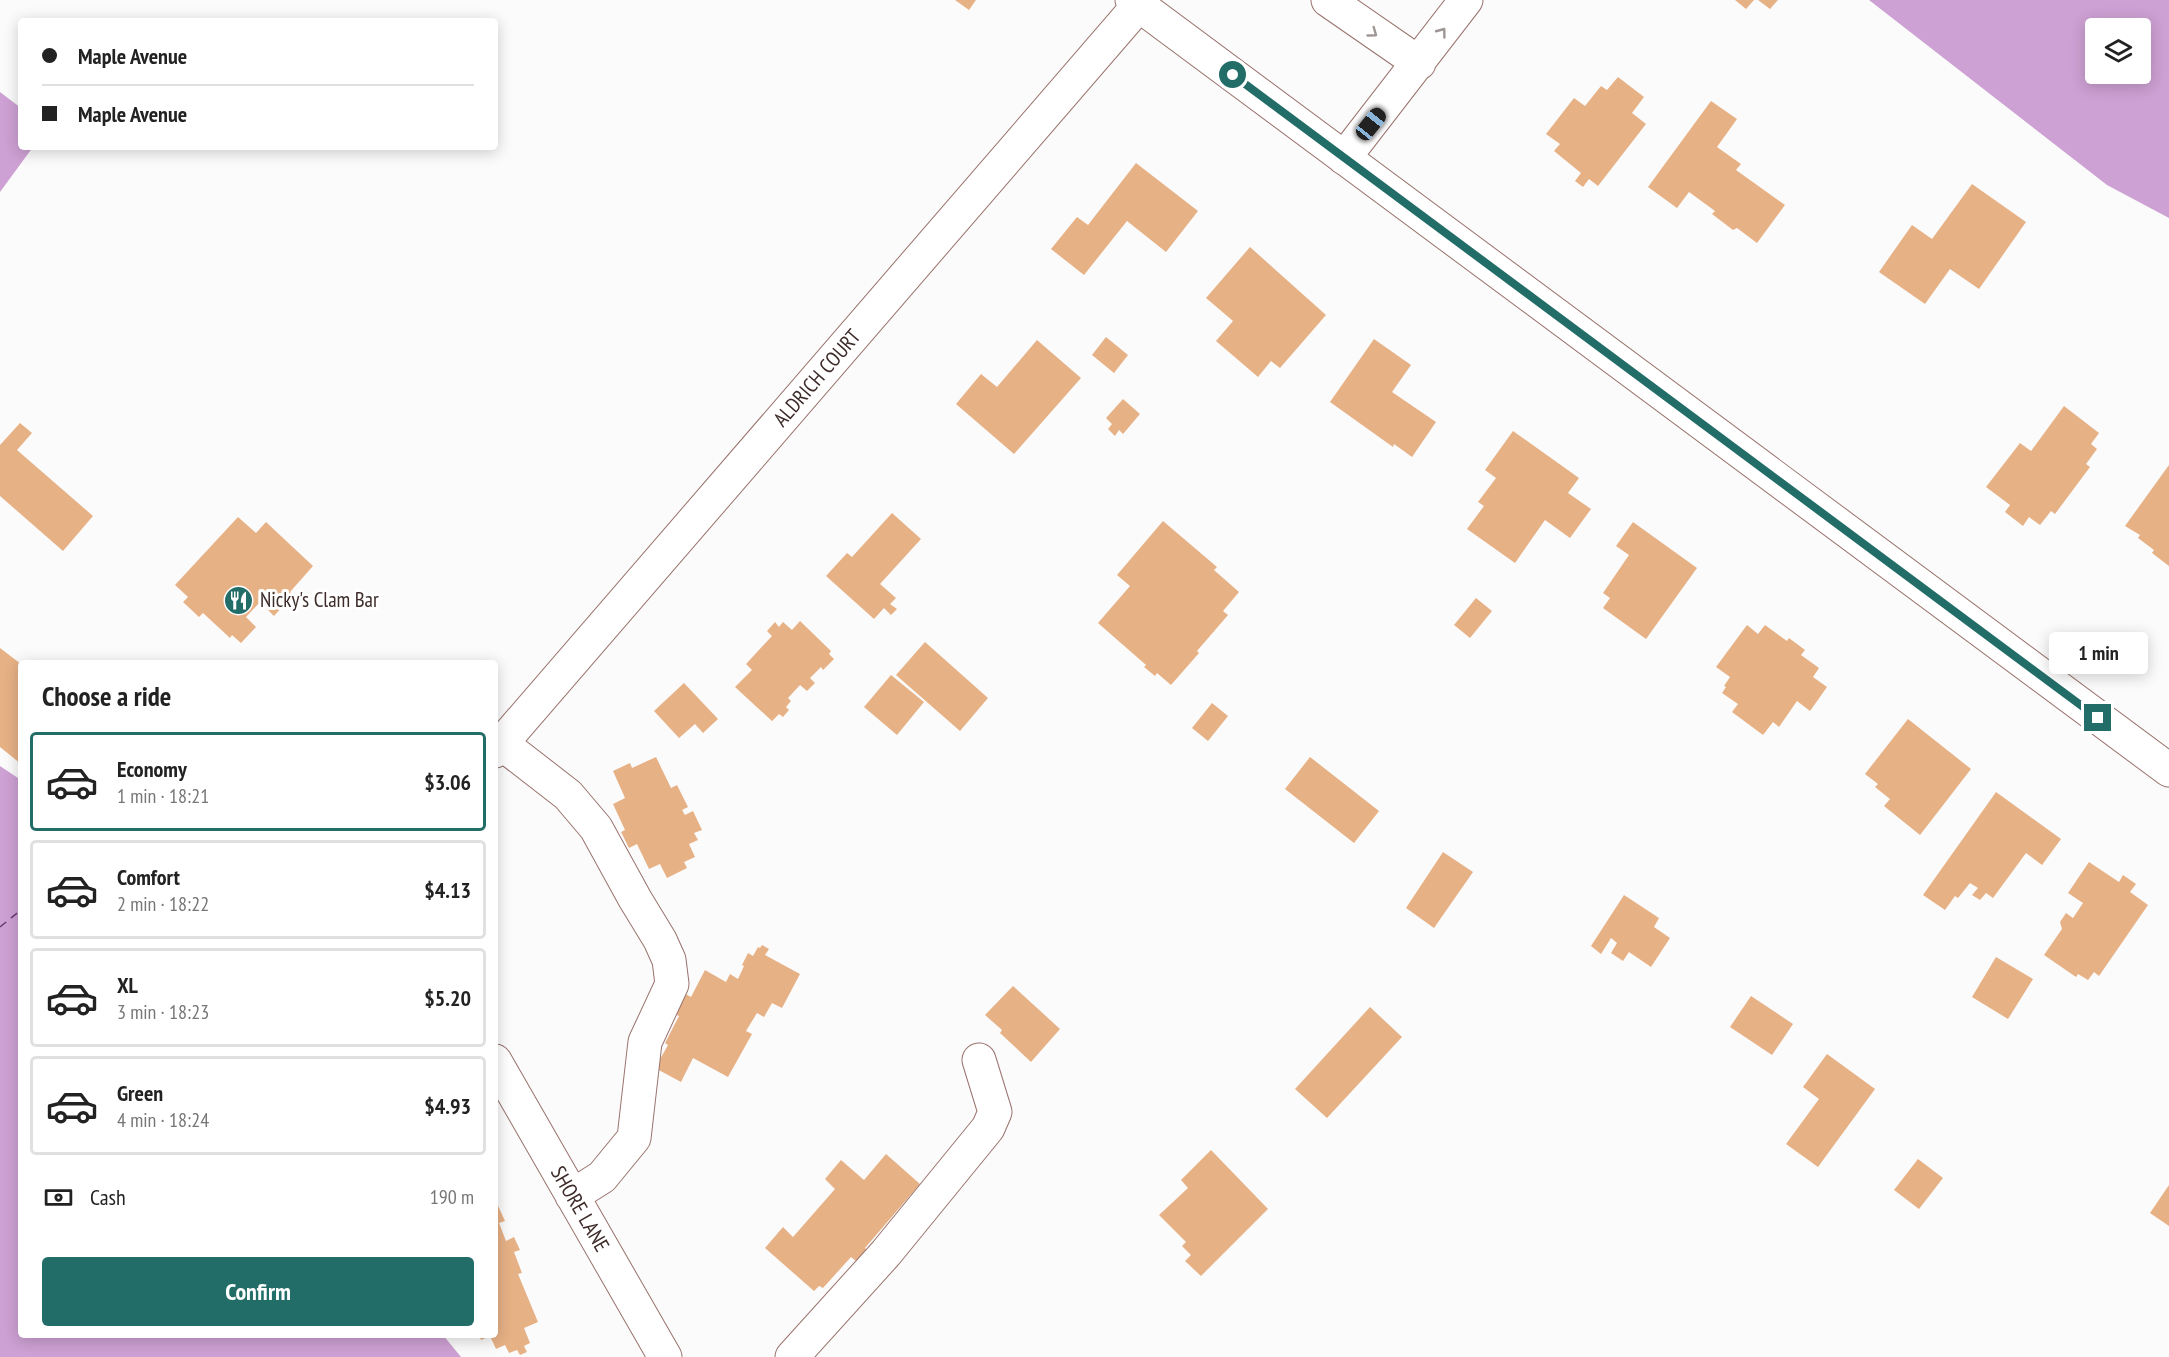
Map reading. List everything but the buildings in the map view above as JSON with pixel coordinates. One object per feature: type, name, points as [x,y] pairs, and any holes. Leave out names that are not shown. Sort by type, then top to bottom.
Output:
[{"type":"street","points":[[1328,0],[1419,63]]},
{"type":"street","points":[[1344,158],[1466,0]]},
{"type":"street","points":[[1136,3],[2169,770]]},
{"type":"street","name":"ALDRICH COURT","points":[[498,747],[1136,3]]},
{"type":"street","points":[[498,747],[568,795],[596,828],[660,940],[669,960],[672,984],[645,1042],[634,1138],[602,1177],[572,1196]]},
{"type":"street","points":[[792,1357],[886,1253],[988,1128],[995,1112],[979,1060]]},
{"type":"street","name":"SHORE LANE","points":[[498,1066],[665,1357]]},
{"type":"shaded area","points":[[1869,0],[2169,0],[2169,218],[2107,185]]},
{"type":"shaded area","points":[[0,92],[18,106],[18,150],[31,150],[0,192]]},
{"type":"shaded area","points":[[0,766],[18,778],[18,1338],[445,1338],[461,1357],[0,1357]]},
{"type":"ferry route","points":[[0,927],[18,912]]},
{"type":"place","name":"Nicky's Clam Bar","points":[[239,600]]},
{"type":"route","points":[[1233,75],[2025,666],[2098,718]]}]
